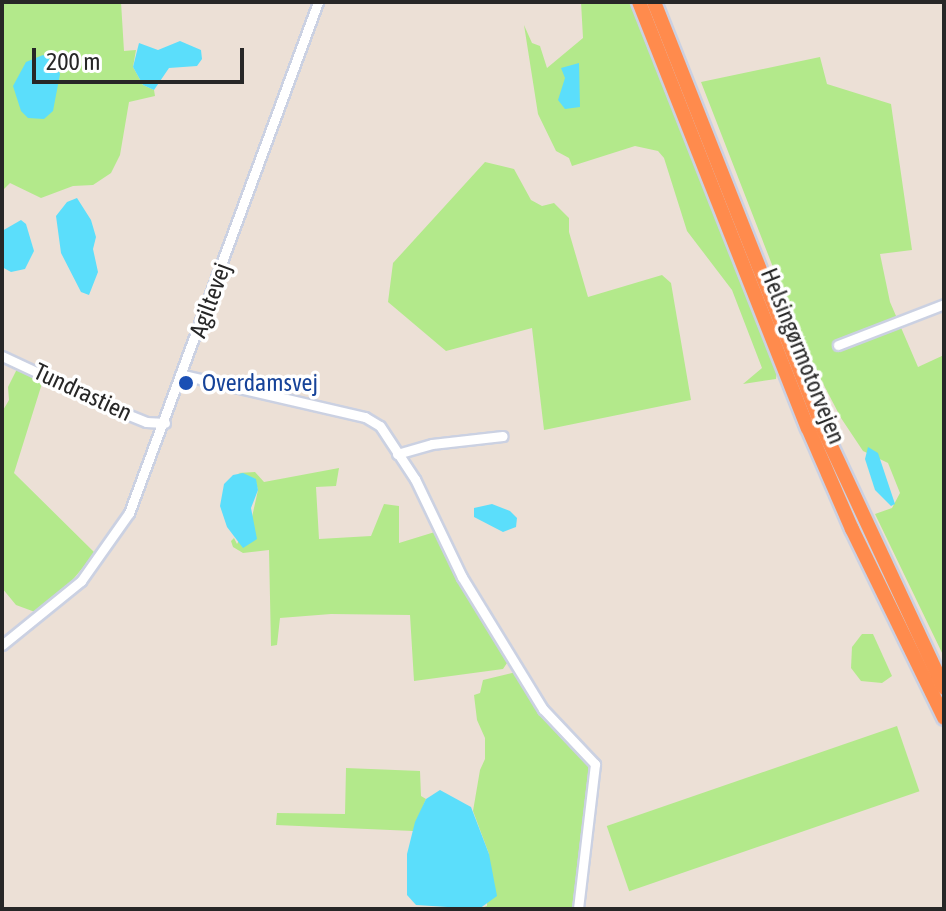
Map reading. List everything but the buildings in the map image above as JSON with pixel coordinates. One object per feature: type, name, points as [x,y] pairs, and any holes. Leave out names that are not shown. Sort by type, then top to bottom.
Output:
[{"type":"highway","name":"Helsingørmotorvejen","points":[[639,2],[808,428],[868,564],[944,718]]},
{"type":"highway","name":"Helsingørmotorvejen","points":[[654,2],[825,433],[944,688]]},
{"type":"street","name":"Agiltevej","points":[[2,645],[59,601],[101,557],[129,513],[183,375],[318,2]]},
{"type":"street","points":[[838,345],[944,304]]},
{"type":"street","name":"Tundrastien","points":[[2,356],[124,413],[146,422],[165,423]]},
{"type":"street","points":[[183,375],[365,417],[380,426],[421,491],[462,577],[543,709],[595,764],[578,909]]},
{"type":"street","points":[[397,454],[432,444],[503,436]]},
{"type":"green space","points":[[2,2],[121,2],[124,51],[136,50],[133,67],[143,85],[154,90],[155,96],[129,102],[120,155],[111,173],[93,185],[73,186],[41,198],[10,183],[2,191]]},
{"type":"green space","points":[[581,2],[633,2],[777,370],[776,379],[743,384],[762,368],[732,290],[687,231],[664,158],[658,151],[635,146],[572,166],[569,158],[556,151],[538,114],[524,25],[532,43],[540,46],[547,68],[583,38]]},
{"type":"green space","points":[[820,57],[827,84],[891,104],[912,250],[880,254],[890,302],[918,367],[944,355],[944,657],[875,514],[892,508],[900,493],[888,463],[863,451],[841,418],[804,347],[701,82]]},
{"type":"green space","points":[[485,162],[514,169],[531,200],[542,206],[554,203],[569,218],[569,232],[588,297],[662,275],[671,283],[691,400],[544,430],[532,328],[446,351],[388,302],[393,263]]},
{"type":"green space","points":[[19,365],[44,377],[14,473],[95,553],[65,589],[35,612],[16,605],[2,588],[2,412],[9,400],[8,387]]},
{"type":"green space","points":[[339,468],[336,486],[316,487],[319,539],[371,536],[384,504],[399,506],[399,543],[438,531],[509,660],[503,669],[414,681],[410,615],[331,614],[280,618],[277,645],[271,646],[269,550],[243,553],[233,547],[231,541],[234,538],[237,544],[252,517],[258,490],[255,479],[238,473],[255,472],[264,482]]},
{"type":"green space","points":[[862,634],[873,634],[892,676],[882,683],[861,681],[851,668],[852,647]]},
{"type":"green space","points":[[516,672],[550,725],[592,764],[574,909],[479,909],[487,906],[489,854],[473,811],[485,759],[485,738],[477,720],[474,695],[480,693],[483,680]]},
{"type":"green space","points":[[897,726],[919,791],[629,891],[607,826]]},
{"type":"green space","points":[[346,768],[420,771],[421,796],[426,799],[413,831],[276,825],[277,813],[345,814]]},
{"type":"water","points":[[180,41],[201,50],[202,59],[197,66],[169,68],[154,90],[143,85],[133,67],[139,43],[158,50]]},
{"type":"water","points":[[43,55],[56,63],[60,74],[53,111],[44,119],[28,118],[21,111],[13,86],[26,62]]},
{"type":"water","points":[[579,63],[580,107],[565,109],[558,100],[565,78],[561,68]]},
{"type":"water","points":[[77,198],[91,220],[96,237],[93,249],[98,272],[89,295],[81,292],[61,253],[56,216],[67,202]]},
{"type":"water","points":[[21,220],[26,224],[34,251],[25,269],[11,272],[2,267],[2,231]]},
{"type":"water","points":[[868,447],[878,453],[895,504],[891,506],[875,490],[865,459]]},
{"type":"water","points":[[243,473],[256,479],[258,490],[251,508],[257,539],[243,548],[227,527],[220,506],[224,484],[233,475]]},
{"type":"water","points":[[492,504],[510,511],[517,518],[516,527],[503,532],[474,517],[474,508]]},
{"type":"water","points":[[440,790],[471,807],[489,854],[497,896],[479,909],[416,905],[407,895],[407,854],[415,822],[426,799]]},
{"type":"place","name":"Overdamsvej","points":[[186,383]]}]
